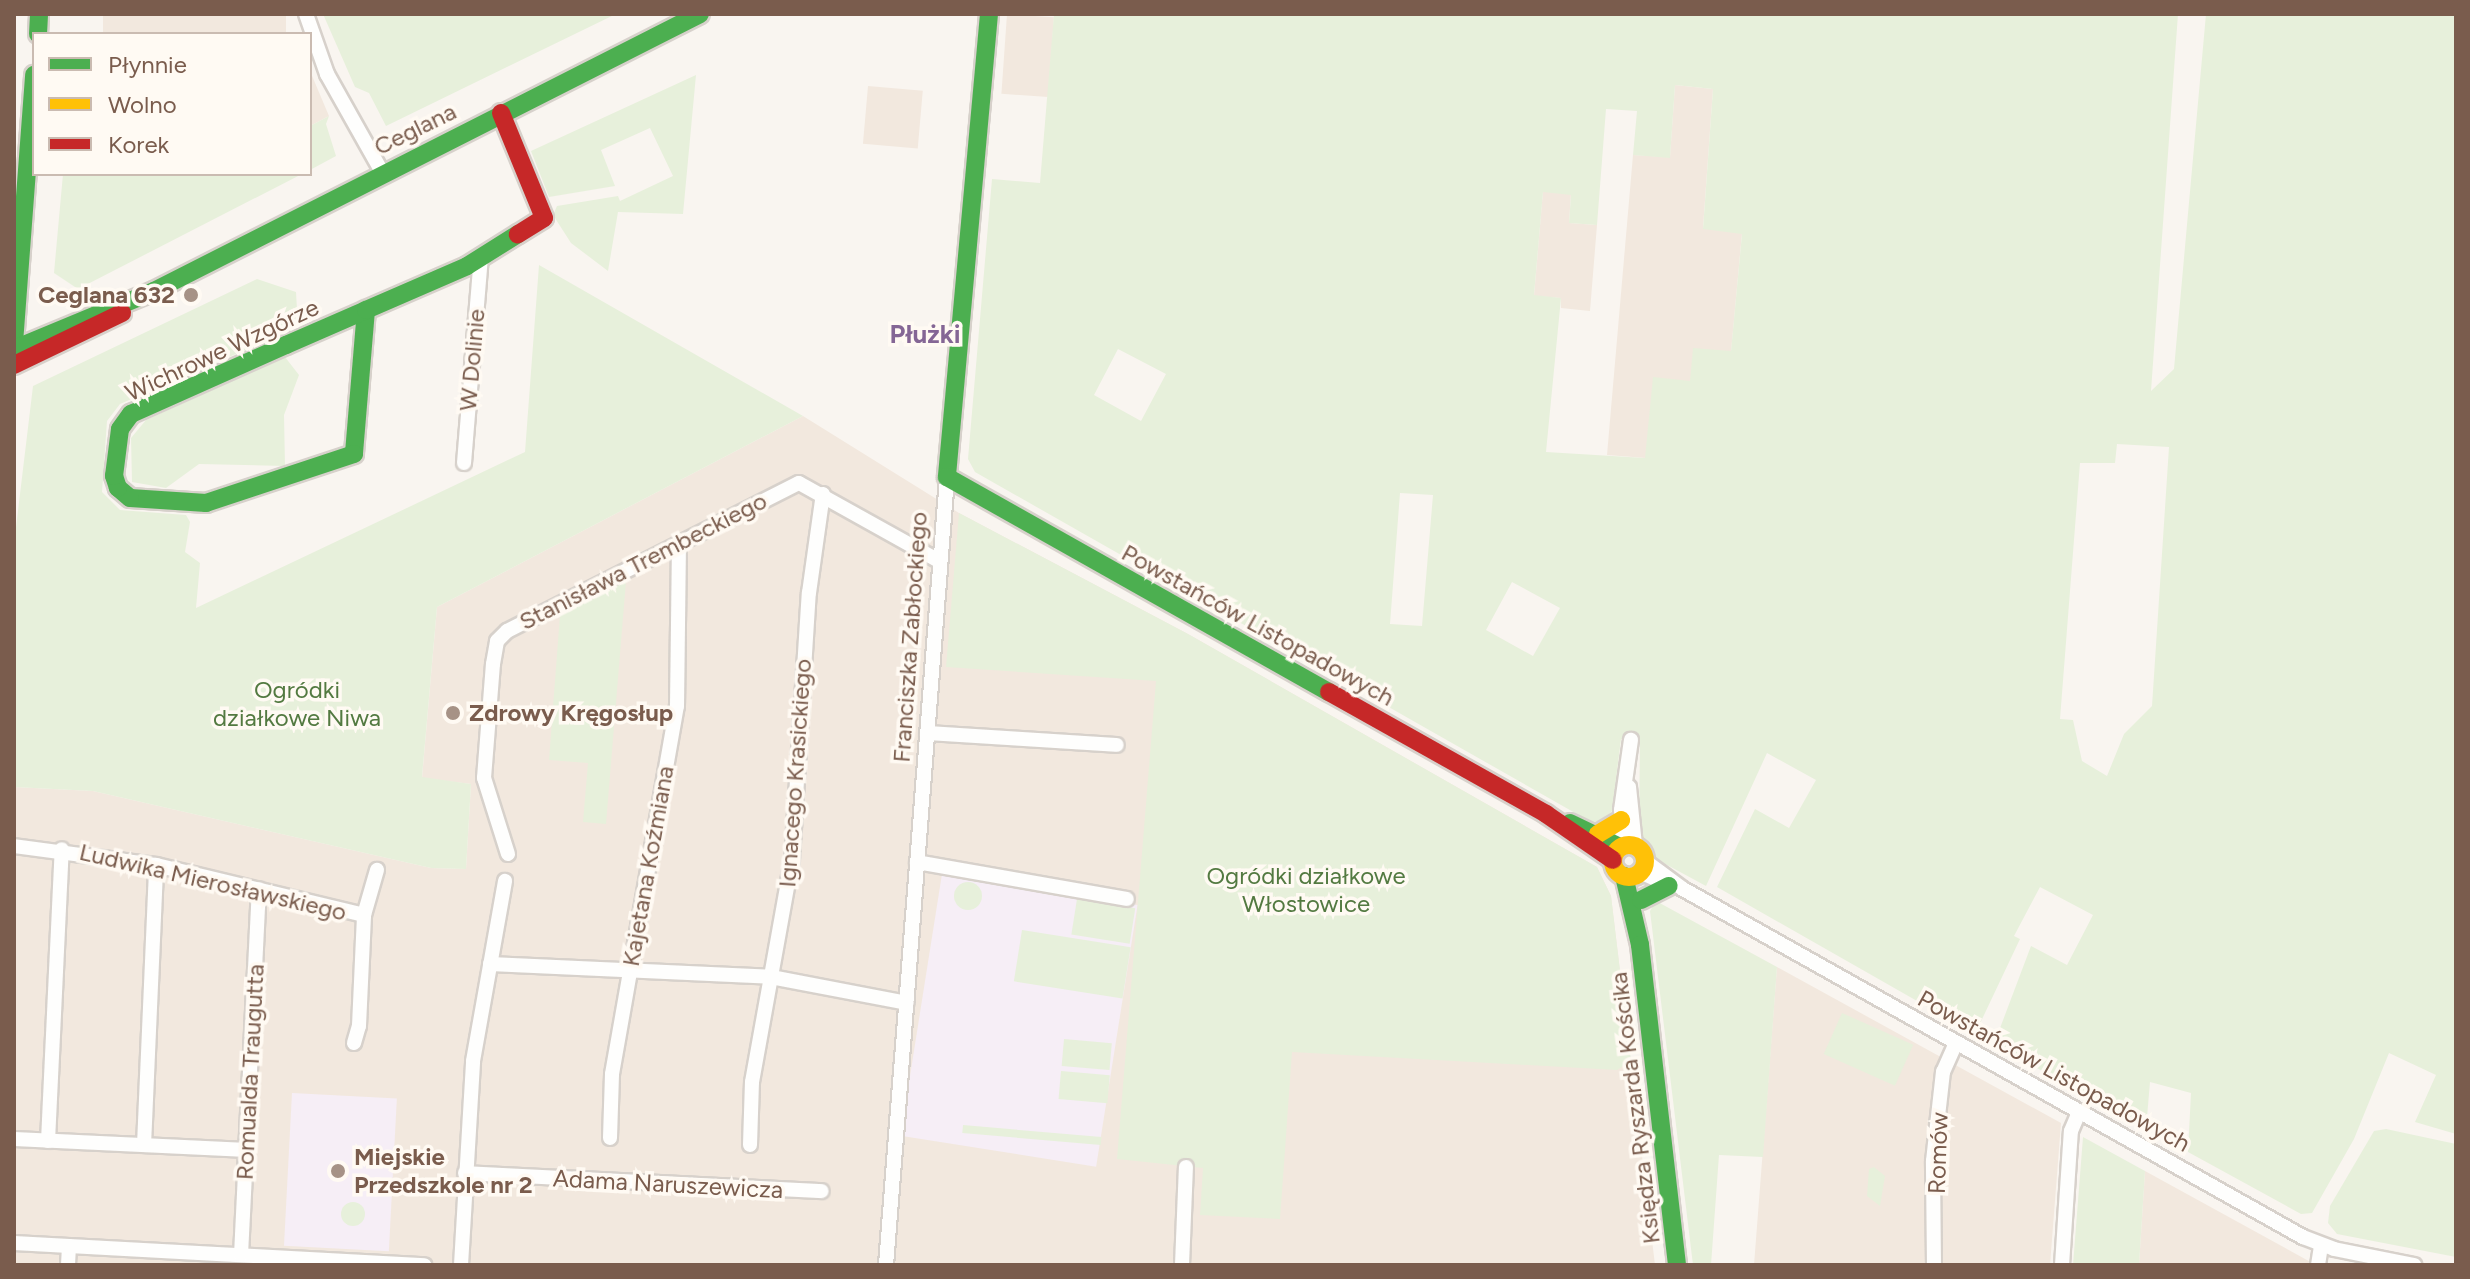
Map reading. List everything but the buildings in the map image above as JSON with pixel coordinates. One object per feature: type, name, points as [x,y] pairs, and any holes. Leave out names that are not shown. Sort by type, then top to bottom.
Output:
[{"type":"street","points":[[306,14],[327,74],[382,172]]},
{"type":"street","name":"Ceglana","points":[[14,349],[154,291],[382,172],[700,14]]},
{"type":"street","name":"Franciszka Zabłockiego","points":[[886,1265],[939,561],[989,14]]},
{"type":"street","points":[[14,343],[32,97]]},
{"type":"street","name":"Wichrowe Wzgórze","points":[[366,310],[354,454],[206,503],[130,498],[118,488],[114,476],[120,429],[131,414],[481,257],[544,218],[501,113]]},
{"type":"street","points":[[14,229],[27,152]]},
{"type":"street","name":"W Dolinie","points":[[464,463],[481,257]]},
{"type":"street","name":"Ceglana","points":[[14,365],[114,319],[154,291]]},
{"type":"street","points":[[18,307],[31,323],[56,330]]},
{"type":"street","name":"Powstańców Listopadowych","points":[[947,477],[2321,1245],[2414,1265]]},
{"type":"street","name":"Stanisława Trembeckiego","points":[[508,854],[484,778],[497,641],[507,631],[792,485],[806,485],[939,561]]},
{"type":"street","name":"Ignacego Krasickiego","points":[[750,1145],[752,1082],[792,860],[809,593],[823,494]]},
{"type":"street","name":"Kajetana Koźmiana","points":[[610,1138],[612,1074],[677,706],[679,545]]},
{"type":"street","points":[[927,733],[1117,745]]},
{"type":"street","points":[[1630,860],[1628,783],[1631,740]]},
{"type":"street","points":[[1628,783],[1621,820],[1630,860]]},
{"type":"street","name":"Powstańców Listopadowych","points":[[1546,814],[1598,834],[1630,860]]},
{"type":"street","points":[[1598,834],[1621,820]]},
{"type":"street","name":"Ludwika Mierosławskiego","points":[[14,846],[62,849],[156,865],[364,915]]},
{"type":"street","points":[[48,1141],[62,849]]},
{"type":"street","name":"Księdza Ryszarda Kościka","points":[[1630,860],[1641,900],[1640,945]]},
{"type":"street","name":"Księdza Ryszarda Kościka","points":[[1630,860],[1677,1265]]},
{"type":"street","points":[[917,862],[1127,899]]},
{"type":"street","points":[[144,1145],[156,865]]},
{"type":"street","name":"Ludwika Mierosławskiego","points":[[354,1043],[359,1026],[364,915],[377,870]]},
{"type":"street","points":[[461,1265],[473,1061],[505,881]]},
{"type":"street","points":[[1641,900],[1676,887]]},
{"type":"street","name":"Romualda Traugutta","points":[[241,1255],[259,889]]},
{"type":"street","points":[[490,964],[771,977],[907,1003]]},
{"type":"street","name":"Romów","points":[[1934,1265],[1933,1161],[1943,1072],[1956,1043]]},
{"type":"street","points":[[2062,1265],[2071,1131],[2079,1112]]},
{"type":"street","points":[[16,1139],[246,1150]]},
{"type":"street","points":[[1182,1265],[1186,1167]]},
{"type":"street","name":"Adama Naruszewicza","points":[[465,1173],[822,1191]]},
{"type":"street","points":[[14,1243],[424,1265]]},
{"type":"street","points":[[2318,1265],[2321,1245]]},
{"type":"street","points":[[68,1265],[69,1246]]},
{"type":"shaded area","points":[[103,14],[286,14],[286,32],[103,32]]},
{"type":"shaded area","points":[[1007,14],[1054,17],[1048,97],[1001,94]]},
{"type":"shaded area","points":[[312,76],[329,116],[312,125]]},
{"type":"shaded area","points":[[1675,85],[1713,89],[1703,228],[1742,233],[1731,352],[1690,381],[1646,458],[1607,455],[1633,155],[1670,157]]},
{"type":"shaded area","points":[[868,86],[923,91],[918,149],[863,144]]},
{"type":"shaded area","points":[[1543,191],[1571,194],[1569,223],[1597,225],[1590,311],[1561,308],[1561,298],[1534,296]]},
{"type":"shaded area","points":[[803,416],[959,513],[1188,634],[1597,867],[1611,896],[1655,1265],[14,1265],[14,787],[93,791],[431,868],[466,869],[471,784],[422,778],[437,607]]},
{"type":"shaded area","points":[[942,874],[1138,905],[1096,1167],[901,1136]]},
{"type":"shaded area","points":[[1777,967],[2061,1123],[2050,1265],[1754,1265]]},
{"type":"shaded area","name":"Miejskie Przedszkole nr 2","points":[[292,1093],[397,1098],[389,1251],[284,1246]]},
{"type":"shaded area","points":[[2145,1171],[2316,1265],[2139,1265]]},
{"type":"green space","points":[[323,14],[616,14],[386,126],[369,93],[355,87]]},
{"type":"green space","points":[[1054,14],[2178,14],[2151,391],[2174,369],[2206,14],[2456,14],[2456,1134],[2415,1122],[2436,1075],[2389,1053],[2354,1139],[2312,1213],[2301,1214],[2188,1152],[2191,1093],[2150,1082],[2146,1129],[1994,1044],[2031,946],[2067,965],[2093,915],[2040,887],[2014,936],[2020,939],[1975,1034],[1717,887],[1755,809],[1789,828],[1816,780],[1767,753],[1706,886],[1656,859],[1639,835],[1640,741],[1621,739],[1612,811],[1603,821],[1591,822],[975,472],[968,459],[992,179],[1040,183]],"holes":[[[1675,85],[1713,89],[1703,229],[1742,234],[1731,351],[1693,348],[1690,381],[1653,377],[1645,458],[1546,452],[1561,298],[1534,295],[1543,192],[1571,195],[1569,223],[1597,225],[1606,109],[1637,111],[1633,155],[1670,158]],[[1118,349],[1166,374],[1141,421],[1094,395]],[[2117,444],[2169,447],[2152,706],[2124,734],[2107,776],[2082,761],[2073,720],[2060,719],[2080,463],[2115,463]],[[1400,493],[1433,495],[1422,626],[1390,624]],[[1512,582],[1560,608],[1533,656],[1486,630]]]},
{"type":"green space","points":[[696,75],[683,214],[618,212],[608,271],[571,243],[553,215],[557,206],[618,196],[620,201],[673,176],[650,128],[601,150],[615,186],[549,197],[531,151]]},
{"type":"green space","points":[[329,116],[326,124],[336,156],[312,169],[312,125]]},
{"type":"green space","points":[[63,176],[298,176],[78,289],[54,273]]},
{"type":"green space","name":"Ogródki działkowe Niwa","points":[[539,265],[803,416],[437,607],[422,777],[471,784],[466,869],[431,868],[93,791],[14,787],[14,544],[33,386],[257,279],[296,292],[298,327],[120,404],[107,421],[102,492],[120,510],[186,515],[190,522],[185,552],[200,563],[196,608],[525,452]]},
{"type":"green space","points":[[285,357],[299,375],[284,415],[285,466],[199,464],[166,488],[132,482],[131,438],[146,420]]},
{"type":"green space","name":"Ogródki działkowe Włostowice","points":[[959,513],[1188,634],[1597,867],[1611,896],[1631,1061],[1617,1070],[1292,1052],[1280,1219],[1200,1215],[1203,1168],[1117,1159],[1156,681],[946,667]]},
{"type":"green space","points":[[626,581],[606,824],[583,822],[588,763],[549,760],[560,615]]},
{"type":"green space","points":[[968,882],[978,886],[982,896],[978,906],[968,910],[958,906],[954,896],[958,886]]},
{"type":"green space","points":[[1077,899],[1135,908],[1130,944],[1071,935]]},
{"type":"green space","points":[[1656,901],[1777,967],[1763,1157],[1719,1155],[1711,1265],[1693,1265],[1650,911]]},
{"type":"green space","points":[[1022,930],[1131,947],[1123,999],[1014,981]]},
{"type":"green space","points":[[1842,1013],[1913,1045],[1895,1086],[1824,1054]]},
{"type":"green space","points":[[1064,1039],[1112,1043],[1109,1070],[1062,1066]]},
{"type":"green space","points":[[1061,1071],[1110,1075],[1107,1103],[1059,1099]]},
{"type":"green space","points":[[963,1125],[1101,1137],[1101,1145],[962,1133]]},
{"type":"green space","points":[[2386,1129],[2456,1144],[2456,1257],[2337,1234],[2328,1223],[2330,1206],[2374,1131]]},
{"type":"green space","points":[[2083,1137],[2145,1171],[2139,1265],[2073,1265]]},
{"type":"green space","points":[[1874,1167],[1885,1176],[1880,1206],[1867,1196],[1869,1169]]},
{"type":"green space","points":[[353,1202],[364,1209],[365,1214],[358,1225],[353,1226],[342,1219],[341,1214],[348,1203]]},
{"type":"traffic: fast","points":[[38,32],[39,14]]},
{"type":"traffic: fast","points":[[14,349],[154,291],[700,14]]},
{"type":"traffic: fast","points":[[989,14],[947,477],[1329,692]]},
{"type":"traffic: fast","points":[[14,343],[32,102]]},
{"type":"traffic: fast","points":[[366,310],[354,454],[206,503],[130,498],[118,488],[114,476],[120,429],[131,414],[286,345],[366,310],[467,266],[518,234]]},
{"type":"traffic: fast","points":[[1570,823],[1620,847]]},
{"type":"traffic: fast","points":[[1624,876],[1640,945],[1677,1265]]},
{"type":"traffic: fast","points":[[1641,900],[1669,886]]},
{"type":"traffic: slow","points":[[1598,834],[1621,820]]},
{"type":"traffic: slow","points":[[1629,845],[1640,850],[1645,861],[1640,872],[1629,877],[1618,872],[1613,861],[1618,850],[1629,845]]},
{"type":"traffic: jam","points":[[501,113],[544,218],[518,234]]},
{"type":"traffic: jam","points":[[14,365],[122,313]]},
{"type":"traffic: jam","points":[[1329,692],[1546,814],[1613,860]]},
{"type":"place","name":"Ceglana 632","points":[[191,295]]},
{"type":"place","name":"Zdrowy Kręgosłup","points":[[453,713]]},
{"type":"place","name":"Miejskie Przedszkole nr 2","points":[[338,1171]]},
{"type":"district","name":"Płużki","points":[[925,335]]}]
